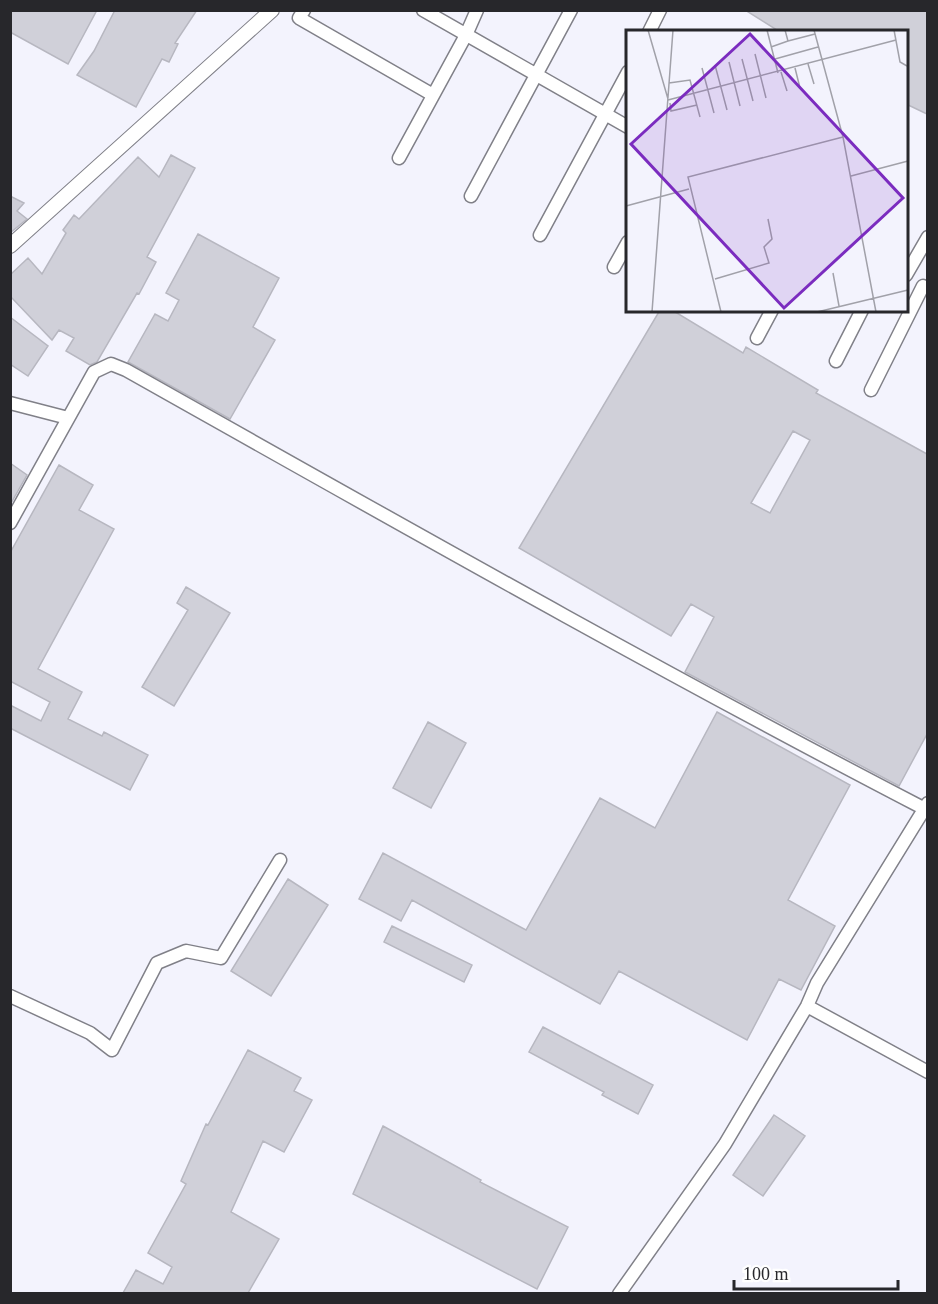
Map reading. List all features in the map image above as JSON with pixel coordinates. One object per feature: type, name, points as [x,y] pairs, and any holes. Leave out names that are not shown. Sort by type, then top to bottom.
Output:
[{"type":"street","points":[[10,246],[272,10]]},
{"type":"street","points":[[304,10],[299,18],[433,95]]},
{"type":"street","points":[[423,10],[626,126]]},
{"type":"street","points":[[399,158],[466,35],[477,10]]},
{"type":"street","points":[[471,196],[571,10]]},
{"type":"street","points":[[650,30],[660,10]]},
{"type":"street","points":[[540,235],[626,74]]},
{"type":"street","points":[[908,272],[927,237]]},
{"type":"street","points":[[614,267],[626,244]]},
{"type":"street","points":[[871,390],[925,287],[908,277]]},
{"type":"street","points":[[757,338],[771,312]]},
{"type":"street","points":[[836,361],[861,312]]},
{"type":"street","points":[[10,523],[94,372],[111,364],[126,370],[444,550],[825,757],[926,806],[817,983],[807,1006],[725,1143],[619,1293]]},
{"type":"street","points":[[10,403],[68,418]]},
{"type":"street","points":[[10,996],[90,1033],[112,1050],[157,963],[186,951],[221,958],[280,860]]},
{"type":"street","points":[[807,1006],[927,1072]]},
{"type":"building","points":[[10,10],[97,10],[68,64],[10,32]]},
{"type":"building","points":[[115,10],[197,10],[175,43],[178,44],[169,62],[162,59],[136,107],[77,75],[94,51]]},
{"type":"building","points":[[745,10],[927,10],[927,114],[908,105],[908,30],[777,30]]},
{"type":"building","points":[[171,155],[195,168],[147,257],[156,262],[139,294],[137,293],[97,362],[90,365],[66,351],[74,338],[59,330],[52,340],[10,296],[10,275],[28,258],[42,274],[66,233],[63,230],[74,215],[79,219],[138,157],[159,177]]},
{"type":"building","points":[[10,196],[24,203],[17,211],[27,219],[10,233]]},
{"type":"building","points":[[198,234],[279,278],[253,327],[275,340],[230,419],[128,362],[155,314],[168,321],[179,300],[166,293]]},
{"type":"building","points":[[659,312],[675,312],[743,353],[746,347],[818,390],[816,393],[927,454],[927,734],[899,786],[685,672],[714,617],[691,604],[671,636],[519,548]],"holes":[[[793,431],[810,440],[770,513],[751,503]]]},
{"type":"building","points":[[10,317],[48,346],[28,376],[10,364]]},
{"type":"building","points":[[10,463],[27,475],[10,505]]},
{"type":"building","points":[[59,465],[93,485],[79,510],[114,529],[38,669],[82,692],[68,719],[102,736],[104,732],[148,755],[130,790],[10,728],[10,705],[41,721],[50,702],[10,681],[10,553]]},
{"type":"building","points":[[186,587],[230,613],[174,706],[142,687],[188,610],[177,603]]},
{"type":"building","points":[[717,712],[850,785],[788,900],[835,926],[801,990],[779,979],[747,1040],[619,971],[600,1004],[412,900],[401,921],[359,899],[383,853],[526,930],[600,798],[655,828]]},
{"type":"building","points":[[428,722],[466,743],[431,808],[393,788]]},
{"type":"building","points":[[288,879],[328,905],[271,996],[231,971]]},
{"type":"building","points":[[392,926],[472,965],[464,982],[384,942]]},
{"type":"building","points":[[543,1027],[653,1085],[638,1114],[602,1095],[604,1092],[529,1052]]},
{"type":"building","points":[[248,1050],[301,1078],[294,1091],[312,1100],[284,1152],[263,1141],[231,1212],[279,1239],[248,1293],[123,1293],[136,1270],[163,1284],[172,1267],[148,1253],[186,1184],[181,1181],[206,1124],[208,1125]]},
{"type":"building","points":[[774,1115],[805,1136],[763,1196],[733,1175]]},
{"type":"building","points":[[383,1126],[481,1180],[480,1182],[568,1227],[537,1289],[353,1194]]}]
